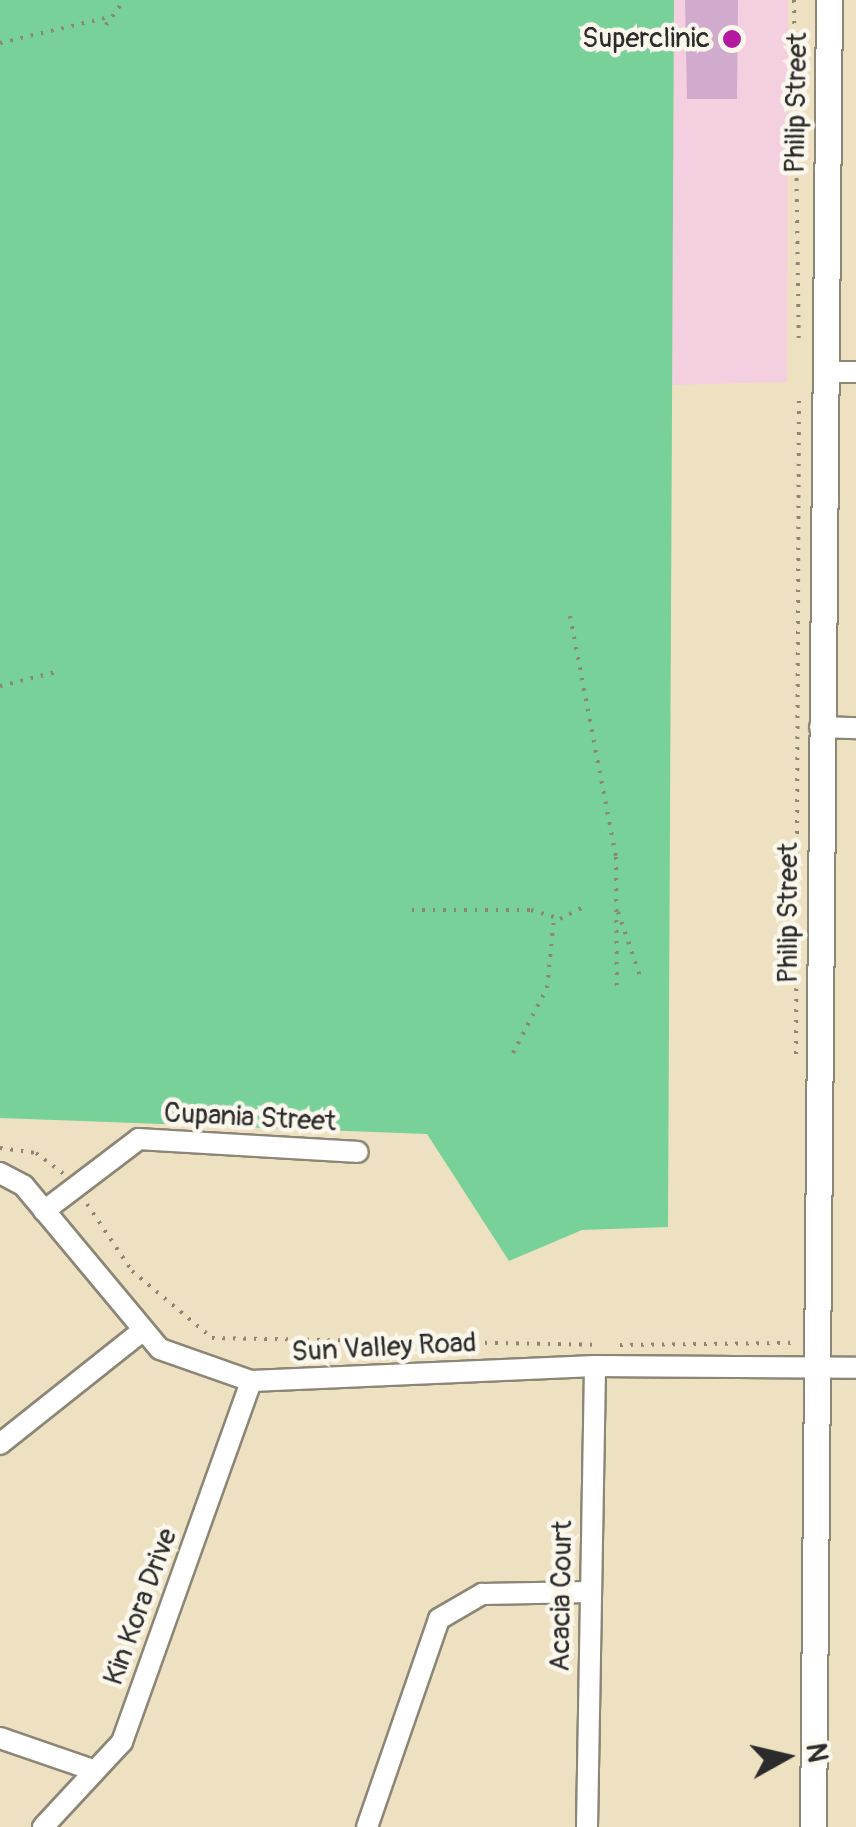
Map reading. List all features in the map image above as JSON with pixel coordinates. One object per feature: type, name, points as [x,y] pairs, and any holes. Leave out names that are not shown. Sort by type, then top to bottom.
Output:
[{"type":"main road","name":"Philip Street","points":[[813,1827],[828,0]]},
{"type":"street","points":[[824,372],[856,372]]},
{"type":"street","points":[[820,727],[856,728]]},
{"type":"street","name":"Cupania Street","points":[[44,1211],[139,1139],[358,1152]]},
{"type":"street","name":"Sun Valley Road","points":[[0,1173],[44,1211],[142,1331],[200,1368],[251,1381],[595,1366],[856,1368]]},
{"type":"street","points":[[0,1444],[142,1331]]},
{"type":"street","name":"Acacia Court","points":[[587,1827],[595,1366]]},
{"type":"street","name":"Kin Kora Drive","points":[[43,1827],[122,1742],[251,1381]]},
{"type":"street","points":[[367,1827],[439,1618],[482,1594],[589,1592]]},
{"type":"street","points":[[0,1738],[93,1770]]},
{"type":"path","points":[[106,24],[124,0]]},
{"type":"path","points":[[794,0],[800,344]]},
{"type":"path","points":[[0,43],[113,16]]},
{"type":"path","points":[[796,1073],[799,401]]},
{"type":"path","points":[[570,616],[609,803],[618,911],[618,991]]},
{"type":"path","points":[[0,686],[60,670]]},
{"type":"path","points":[[412,910],[554,918],[584,906]]},
{"type":"path","points":[[618,911],[640,976]]},
{"type":"path","points":[[513,1054],[546,988],[554,918]]},
{"type":"path","points":[[0,1148],[36,1153],[76,1185],[132,1271],[212,1338],[790,1346],[798,1329]]},
{"type":"shaded area","points":[[674,0],[788,0],[787,382],[672,385]]},
{"type":"green space","points":[[0,0],[674,0],[668,1227],[582,1230],[509,1261],[427,1134],[0,1118]]},
{"type":"building","points":[[685,0],[738,0],[737,99],[687,99]]},
{"type":"place","name":"Superclinic","points":[[732,39]]}]
